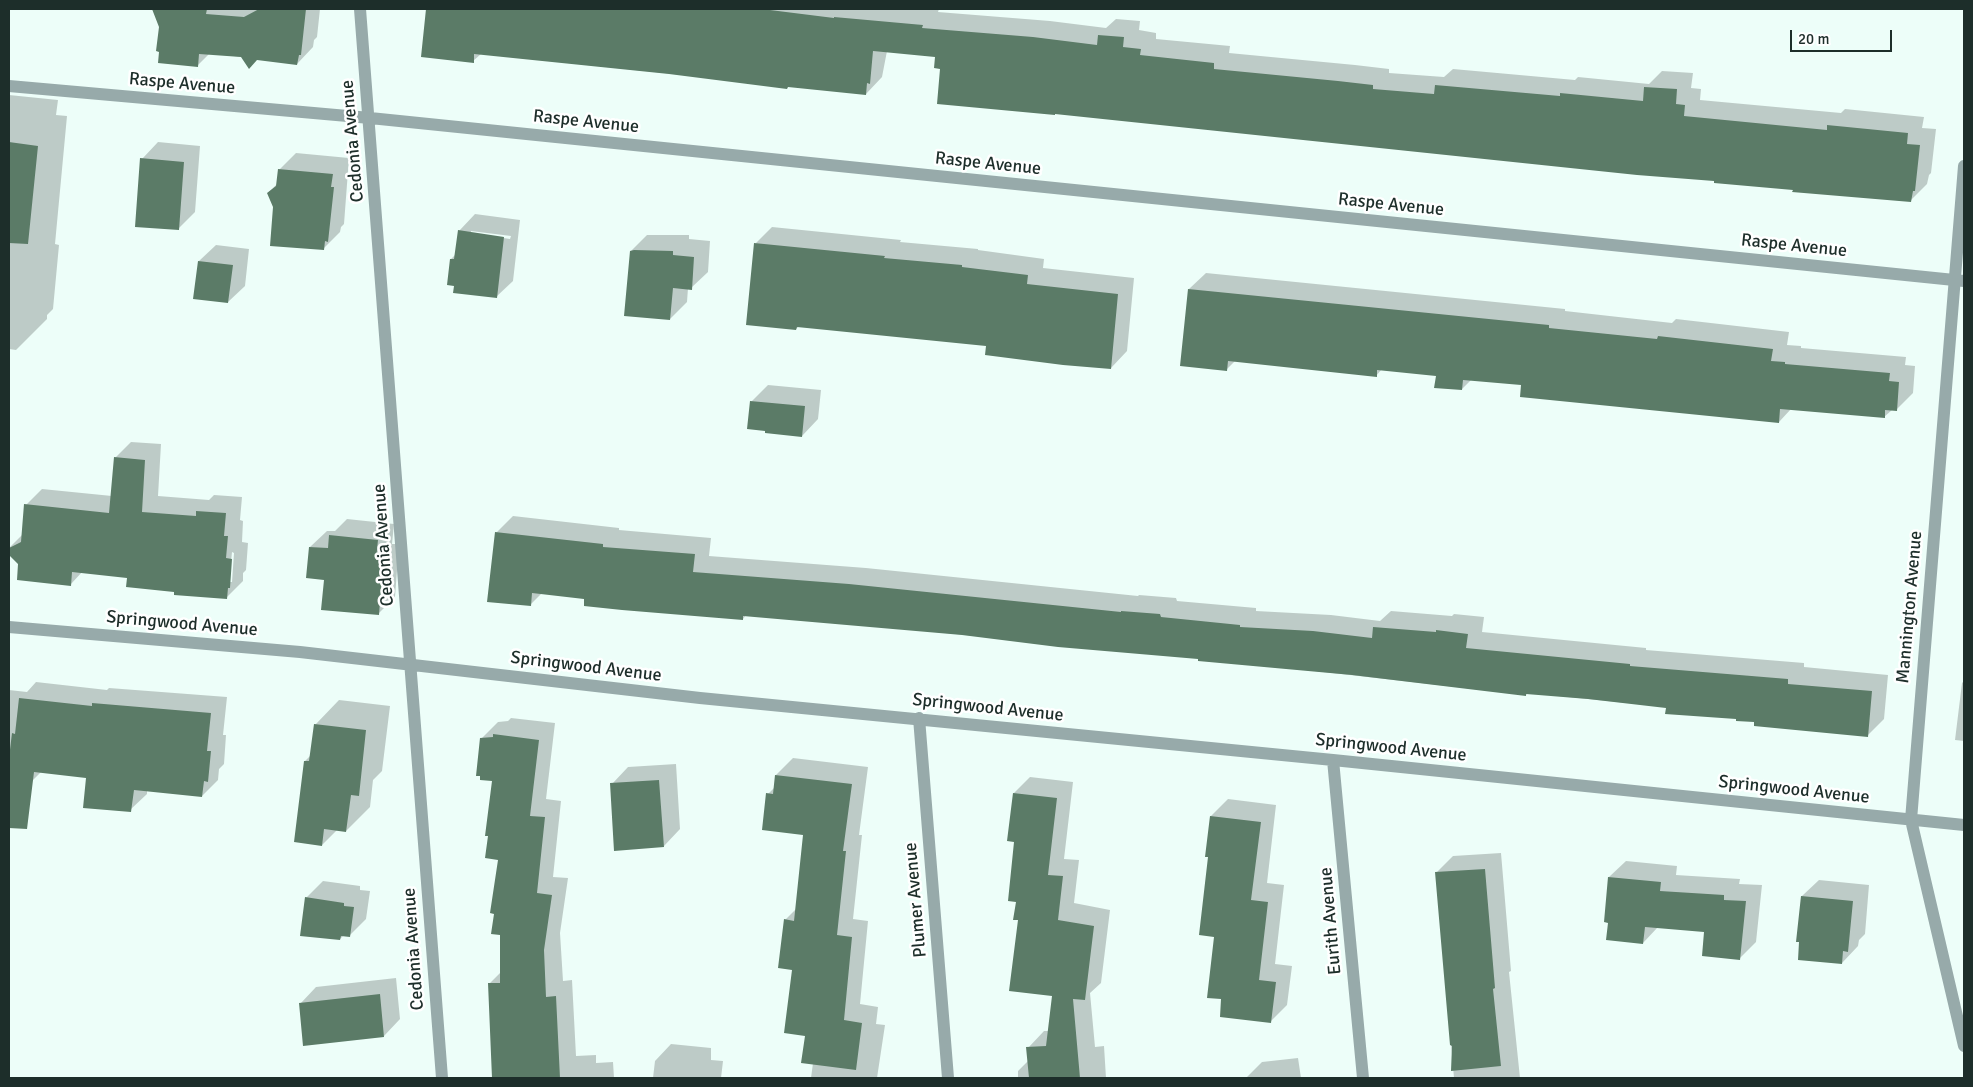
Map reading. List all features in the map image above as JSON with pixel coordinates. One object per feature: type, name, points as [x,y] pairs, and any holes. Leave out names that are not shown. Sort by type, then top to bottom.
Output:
[{"type":"street","name":"Cedonia Avenue","points":[[360,9],[370,118],[442,1078]]},
{"type":"street","name":"Raspe Avenue","points":[[9,86],[370,118],[1959,280]]},
{"type":"street","name":"Mannington Avenue","points":[[1964,166],[1959,280],[1911,820],[1964,1046]]},
{"type":"street","name":"Springwood Avenue","points":[[9,626],[300,652],[700,698],[919,718],[1964,825]]},
{"type":"street","name":"Plumer Avenue","points":[[919,718],[948,1078]]},
{"type":"street","name":"Eurith Avenue","points":[[1333,760],[1363,1078]]},
{"type":"building","points":[[152,9],[207,9],[206,14],[244,17],[259,9],[306,9],[301,55],[299,55],[297,65],[257,60],[249,69],[241,57],[199,54],[198,67],[158,63],[159,52],[156,51],[159,27]]},
{"type":"building","points":[[426,9],[770,9],[834,18],[923,25],[922,28],[1033,37],[1097,45],[1098,35],[1124,37],[1123,47],[1141,49],[1140,55],[1214,63],[1214,69],[1373,85],[1373,89],[1434,94],[1435,85],[1560,96],[1560,93],[1643,101],[1644,87],[1677,89],[1676,104],[1685,105],[1684,116],[1827,130],[1827,125],[1908,133],[1907,144],[1920,145],[1915,191],[1913,191],[1911,202],[1792,192],[1793,190],[1714,183],[1714,181],[1637,175],[1055,114],[937,104],[940,69],[934,68],[935,57],[873,51],[870,84],[867,83],[866,95],[788,87],[787,89],[669,74],[474,54],[474,63],[421,57]]},
{"type":"building","points":[[9,142],[38,146],[28,244],[9,243]]},
{"type":"building","points":[[140,158],[184,162],[179,230],[135,227]]},
{"type":"building","points":[[278,169],[333,174],[331,187],[334,187],[328,242],[325,241],[324,250],[270,246],[273,207],[267,193],[276,186]]},
{"type":"building","points":[[458,230],[504,237],[497,298],[453,293],[454,286],[447,285],[450,259],[454,259]]},
{"type":"building","points":[[754,243],[962,265],[962,267],[1028,275],[1027,284],[1118,294],[1111,369],[985,355],[986,346],[797,327],[796,330],[746,325]]},
{"type":"building","points":[[630,251],[673,251],[673,255],[694,257],[692,290],[673,288],[670,320],[624,316]]},
{"type":"building","points":[[198,261],[233,265],[228,303],[193,299]]},
{"type":"building","points":[[1188,289],[1549,325],[1549,328],[1657,339],[1658,336],[1773,349],[1771,361],[1785,362],[1785,364],[1890,373],[1889,381],[1899,382],[1897,411],[1885,410],[1885,418],[1780,409],[1779,423],[1520,397],[1521,385],[1463,380],[1462,390],[1434,388],[1436,376],[1377,370],[1377,377],[1228,361],[1227,371],[1180,366]]},
{"type":"building","points":[[750,401],[805,406],[802,437],[747,429]]},
{"type":"building","points":[[114,457],[145,460],[142,512],[196,516],[196,511],[226,513],[224,536],[228,536],[226,558],[232,559],[230,588],[228,588],[227,599],[174,595],[174,592],[126,587],[127,578],[72,572],[71,586],[17,580],[18,564],[9,555],[9,548],[21,542],[24,504],[109,513]]},
{"type":"building","points":[[495,532],[603,544],[603,547],[695,554],[693,572],[849,584],[1121,612],[1160,614],[1161,617],[1240,625],[1240,627],[1313,631],[1372,638],[1373,627],[1436,632],[1436,630],[1468,634],[1466,648],[1630,664],[1630,666],[1788,679],[1788,684],[1872,691],[1868,737],[1754,726],[1754,722],[1736,721],[1736,719],[1665,714],[1666,708],[1588,699],[1526,694],[1526,696],[1352,675],[1058,647],[962,635],[743,616],[743,620],[622,610],[584,606],[584,599],[532,593],[531,606],[487,602]]},
{"type":"building","points":[[329,535],[378,540],[376,560],[383,560],[379,615],[321,610],[324,580],[306,578],[309,547],[328,548]]},
{"type":"building","points":[[19,698],[92,706],[92,703],[211,713],[207,751],[211,751],[208,782],[204,781],[202,797],[134,790],[131,812],[83,808],[86,778],[34,772],[27,829],[9,828],[9,758],[12,733],[15,734]]},
{"type":"building","points":[[314,724],[366,730],[359,796],[351,795],[346,832],[324,829],[322,846],[294,842],[304,761],[309,761]]},
{"type":"building","points":[[493,734],[539,740],[530,816],[545,817],[537,893],[552,895],[544,950],[546,997],[556,996],[560,1078],[492,1078],[488,983],[500,983],[500,935],[491,934],[494,914],[490,913],[498,860],[485,858],[488,836],[485,836],[492,781],[480,780],[480,776],[476,776],[480,738],[493,737]]},
{"type":"building","points":[[775,775],[852,784],[843,851],[846,851],[837,935],[852,937],[844,1020],[862,1023],[856,1070],[801,1063],[805,1036],[784,1033],[792,970],[778,968],[784,919],[794,921],[803,835],[762,830],[766,793],[773,794]]},
{"type":"building","points":[[659,780],[664,847],[614,851],[610,783]]},
{"type":"building","points":[[1013,793],[1057,798],[1048,875],[1063,876],[1058,920],[1094,926],[1085,1000],[1073,999],[1080,1078],[1029,1078],[1026,1047],[1046,1046],[1052,996],[1009,991],[1018,920],[1013,920],[1016,902],[1008,901],[1014,842],[1007,841]]},
{"type":"building","points":[[1210,816],[1261,822],[1251,900],[1268,902],[1259,980],[1276,982],[1271,1023],[1220,1017],[1221,999],[1207,998],[1214,937],[1199,935],[1208,857],[1205,857]]},
{"type":"building","points":[[1485,869],[1495,988],[1493,989],[1501,1066],[1451,1071],[1452,1046],[1450,1045],[1435,872]]},
{"type":"building","points":[[1608,877],[1661,882],[1660,891],[1724,895],[1724,900],[1746,901],[1740,960],[1702,956],[1704,932],[1645,927],[1643,944],[1606,940],[1608,923],[1604,922]]},
{"type":"building","points":[[1801,896],[1853,901],[1848,952],[1843,951],[1842,964],[1798,960],[1799,942],[1796,942]]},
{"type":"building","points":[[305,897],[344,903],[344,906],[354,907],[350,937],[341,936],[340,940],[300,936]]},
{"type":"building","points":[[380,994],[384,1037],[303,1046],[299,1003]]}]
